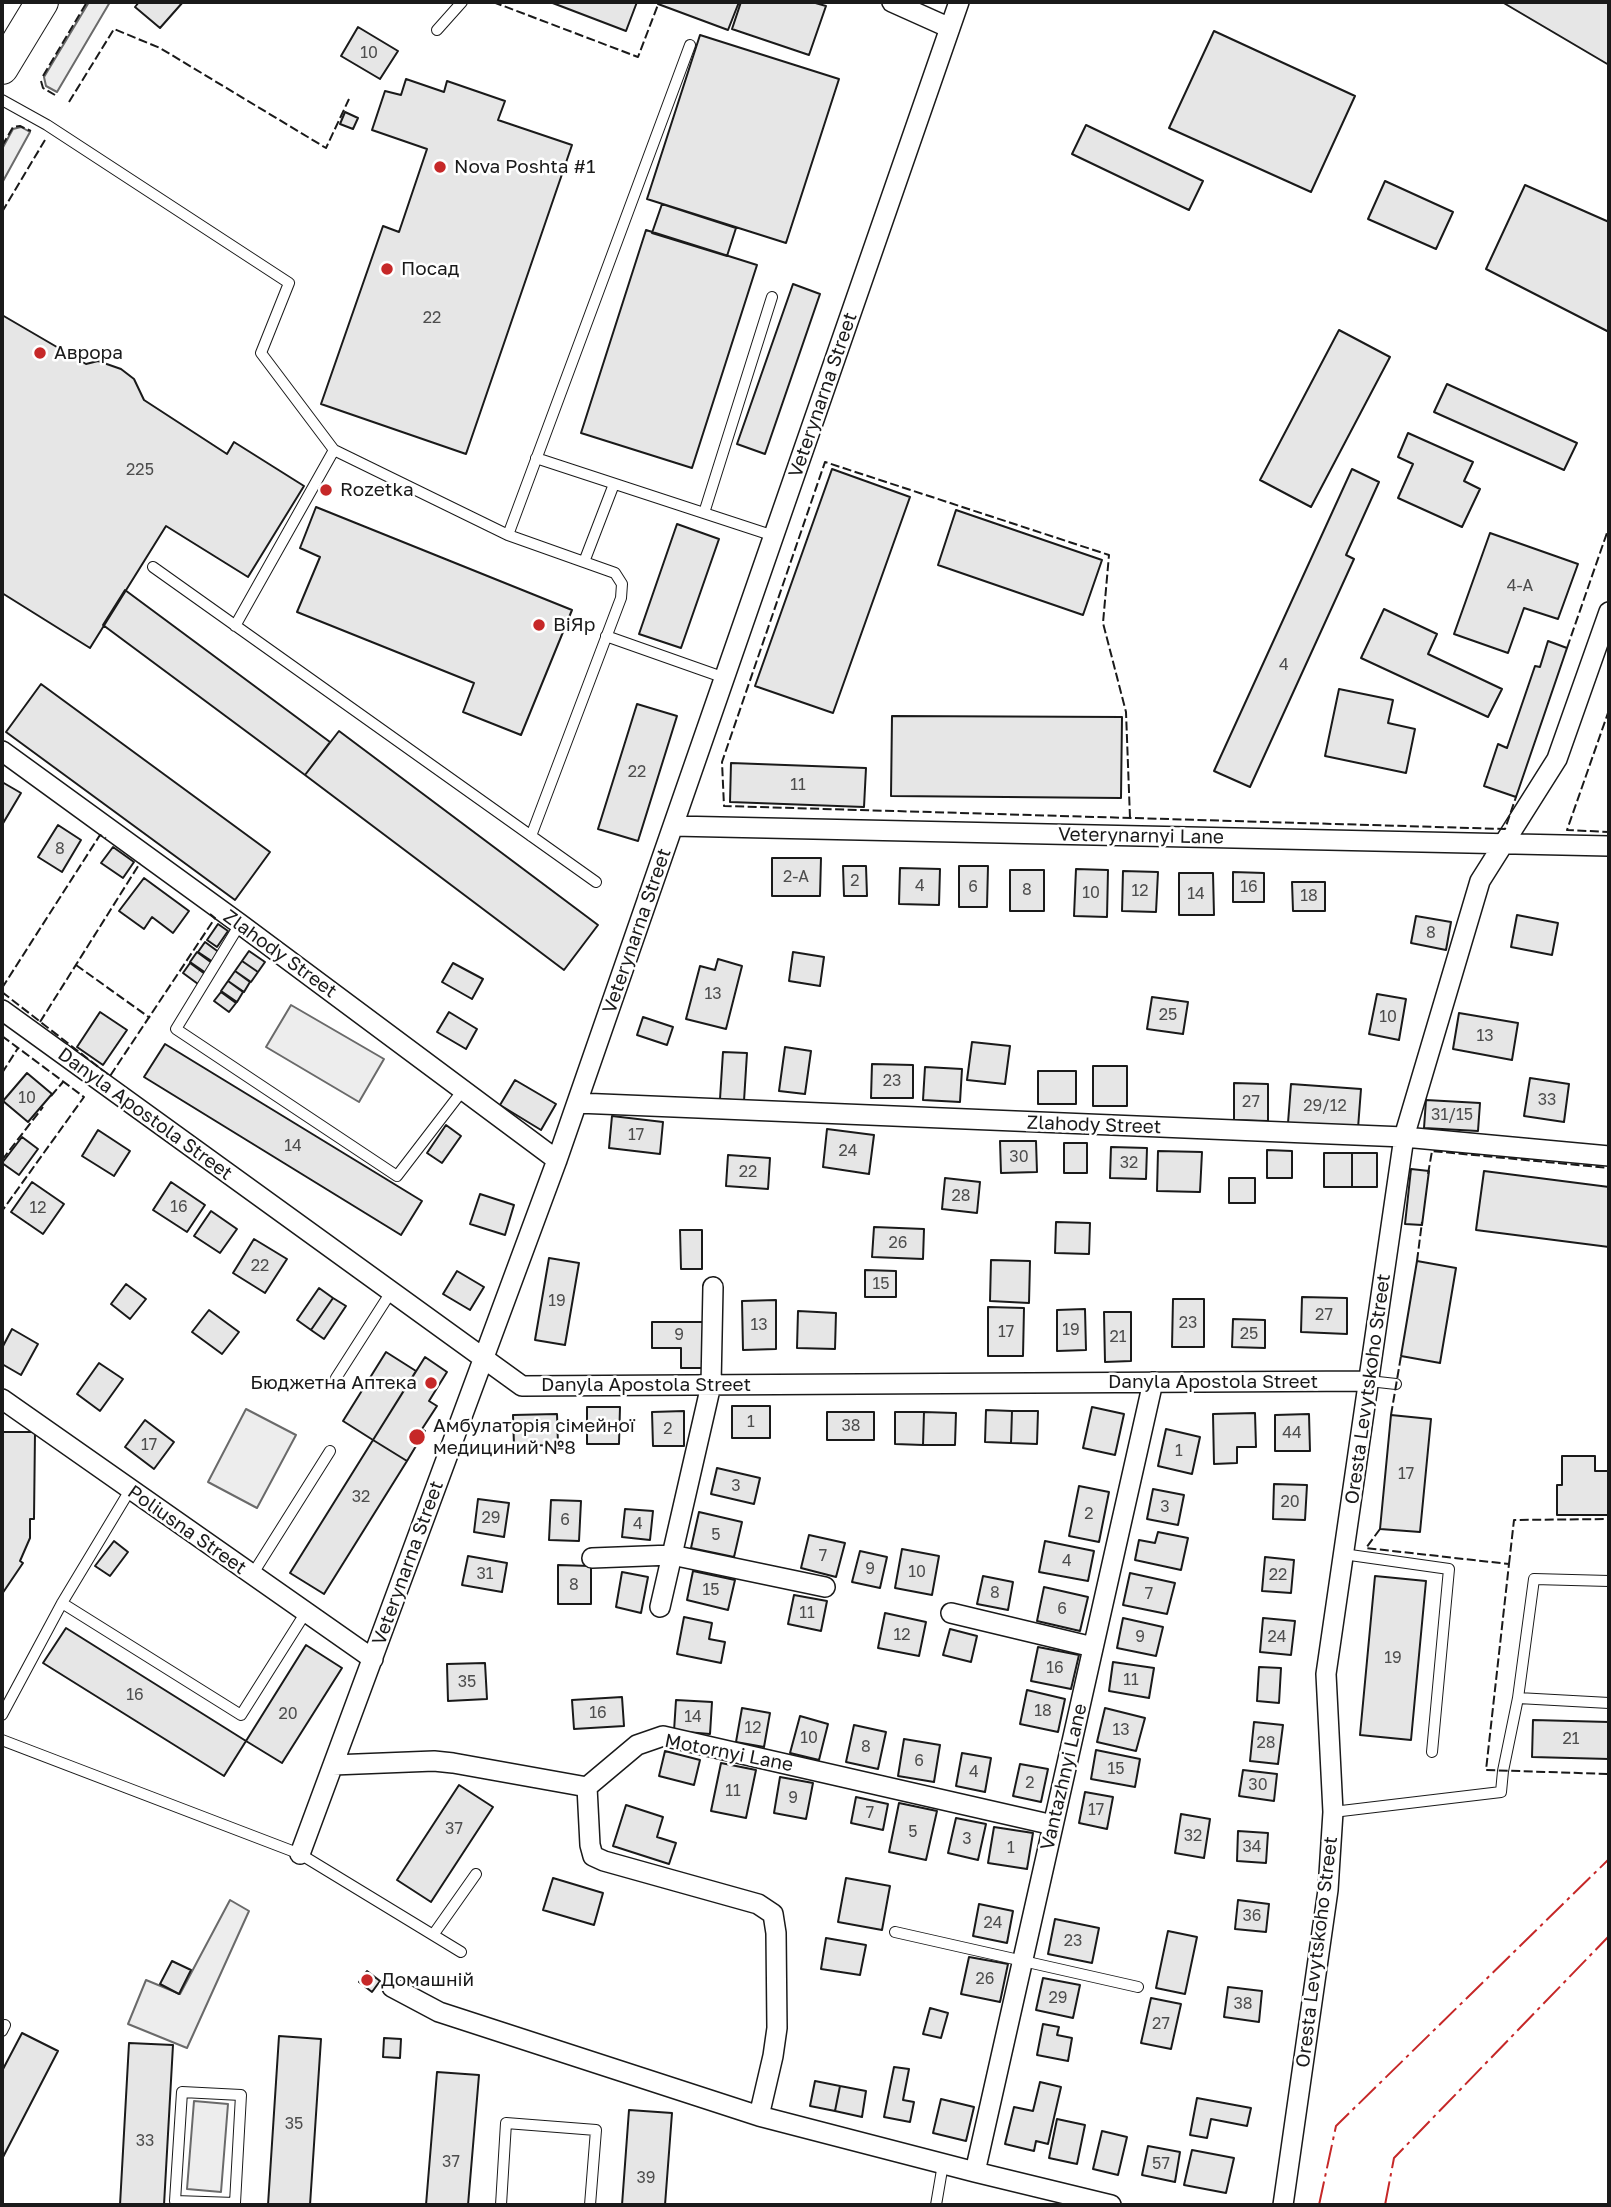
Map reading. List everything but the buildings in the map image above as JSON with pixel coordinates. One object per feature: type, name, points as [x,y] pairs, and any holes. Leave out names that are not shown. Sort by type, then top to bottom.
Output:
[{"type":"highway","points":[[2,68],[42,2]]},
{"type":"street","points":[[892,2],[950,28]]},
{"type":"street","name":"Veterynarna Street","points":[[300,1854],[557,1160],[959,2]]},
{"type":"street","name":"Oresta Levytskoho Street","points":[[1283,2205],[1328,1890],[1333,1812],[1326,1674],[1405,1138],[1480,881],[1558,759],[1609,612]]},
{"type":"street","name":"Zlahody Street","points":[[2,751],[557,1160]]},
{"type":"street","name":"Veterynarnyi Lane","points":[[673,826],[1609,846]]},
{"type":"street","name":"Danyla Apostola Street","points":[[2,1010],[522,1386],[1369,1381]]},
{"type":"street","name":"Zlahody Street","points":[[577,1103],[1405,1138],[1609,1156]]},
{"type":"street","points":[[660,1607],[711,1385],[713,1287]]},
{"type":"street","name":"Vantazhnyi Lane","points":[[975,2172],[1153,1382]]},
{"type":"street","name":"Poliusna Street","points":[[2,1399],[373,1658]]},
{"type":"street","points":[[592,1558],[672,1555],[825,1587]]},
{"type":"street","points":[[951,1613],[1093,1647]]},
{"type":"street","name":"Motornyi Lane","points":[[587,1787],[637,1745],[663,1736],[1053,1825]]},
{"type":"street","points":[[333,1765],[444,1762],[587,1787],[593,1856],[758,1904],[773,1914],[776,1933],[777,2028],[759,2116]]},
{"type":"street","points":[[392,1987],[439,2012],[759,2116],[1111,2205]]},
{"type":"lane","points":[[437,30],[462,2]]},
{"type":"lane","points":[[508,535],[690,45]]},
{"type":"lane","points":[[2,100],[93,155],[289,282],[261,353],[334,450],[508,535],[615,573],[622,584],[621,598],[531,836]]},
{"type":"lane","points":[[2,106],[46,127]]},
{"type":"lane","points":[[704,513],[772,297]]},
{"type":"lane","points":[[235,626],[334,450]]},
{"type":"lane","points":[[536,458],[774,536]]},
{"type":"lane","points":[[584,562],[614,484]]},
{"type":"lane","points":[[153,567],[596,882]]},
{"type":"lane","points":[[606,636],[725,678]]},
{"type":"lane","points":[[240,924],[176,1029],[397,1176],[463,1090]]},
{"type":"lane","points":[[336,1378],[391,1292]]},
{"type":"lane","points":[[1369,1381],[1396,1384]]},
{"type":"lane","points":[[252,1575],[330,1451]]},
{"type":"lane","points":[[2,1715],[62,1603],[130,1490]]},
{"type":"lane","points":[[1343,1554],[1449,1569],[1432,1752]]},
{"type":"lane","points":[[1333,1812],[1501,1792],[1518,1698],[1534,1579],[1609,1581]]},
{"type":"lane","points":[[62,1603],[241,1715],[306,1612]]},
{"type":"lane","points":[[1518,1698],[1609,1703]]},
{"type":"lane","points":[[2,1741],[300,1854],[461,1952]]},
{"type":"lane","points":[[433,1935],[476,1874]]},
{"type":"lane","points":[[895,1932],[1138,1987]]},
{"type":"lane","points":[[182,2092],[241,2095],[235,2204],[175,2201],[182,2092]]},
{"type":"lane","points":[[501,2205],[506,2123],[596,2130],[590,2205]]},
{"type":"lane","points":[[936,2205],[943,2164]]},
{"type":"shaded area","points":[[89,2],[110,2],[57,92],[46,86],[44,77]]},
{"type":"shaded area","points":[[21,127],[30,132],[2,183],[2,149],[13,129]]},
{"type":"shaded area","points":[[291,1005],[384,1059],[359,1102],[266,1047]]},
{"type":"shaded area","points":[[246,1409],[296,1435],[257,1508],[208,1482]]},
{"type":"shaded area","points":[[230,1900],[249,1911],[187,2048],[128,2024],[146,1980],[180,1994]]},
{"type":"shaded area","points":[[194,2101],[228,2104],[221,2192],[187,2189]]},
{"type":"fence","points":[[43,76],[87,2]]},
{"type":"fence","points":[[493,2],[638,57],[659,2]]},
{"type":"fence","points":[[69,102],[114,29],[160,48],[326,148],[349,99]]},
{"type":"fence","points":[[41,81],[43,88],[55,95]]},
{"type":"fence","points":[[2,146],[13,127],[20,126],[31,131]]},
{"type":"fence","points":[[2,212],[45,140]]},
{"type":"fence","points":[[1130,818],[1126,712],[1103,623],[1109,555],[825,462],[722,762],[724,806],[1505,829],[1516,797]]},
{"type":"fence","points":[[1567,648],[1609,527]]},
{"type":"fence","points":[[1609,710],[1567,830],[1609,832]]},
{"type":"fence","points":[[2,988],[100,835],[106,838]]},
{"type":"fence","points":[[40,1022],[140,863]]},
{"type":"fence","points":[[2,992],[110,1076],[215,918],[210,914]]},
{"type":"fence","points":[[76,965],[150,1018]]},
{"type":"fence","points":[[2,1036],[84,1097],[2,1211]]},
{"type":"fence","points":[[2,1073],[18,1048]]},
{"type":"fence","points":[[51,1096],[63,1082]]},
{"type":"fence","points":[[2,1160],[43,1107]]},
{"type":"fence","points":[[1428,1174],[1432,1151],[1609,1168]]},
{"type":"fence","points":[[1417,1261],[1422,1222]]},
{"type":"fence","points":[[1391,1415],[1401,1356]]},
{"type":"fence","points":[[1509,1564],[1514,1520],[1609,1519]]},
{"type":"fence","points":[[1380,1529],[1366,1548],[1509,1564],[1486,1770],[1609,1774]]},
{"type":"power","points":[[1319,2205],[1336,2126],[1609,1859]]},
{"type":"power","points":[[1385,2205],[1394,2158],[1609,1936]]},
{"type":"place","name":"Nova Poshta #1","points":[[440,167]]},
{"type":"place","name":"Посад","points":[[387,269]]},
{"type":"place","name":"Аврора","points":[[40,353]]},
{"type":"place","name":"Rozetka","points":[[326,490]]},
{"type":"place","name":"ВіЯр","points":[[539,625]]},
{"type":"place","name":"Бюджетна Аптека","points":[[431,1383]]},
{"type":"place","name":"Амбулаторія сімейної медициний №8","points":[[417,1437]]},
{"type":"place","name":"Домашній","points":[[367,1980]]}]
